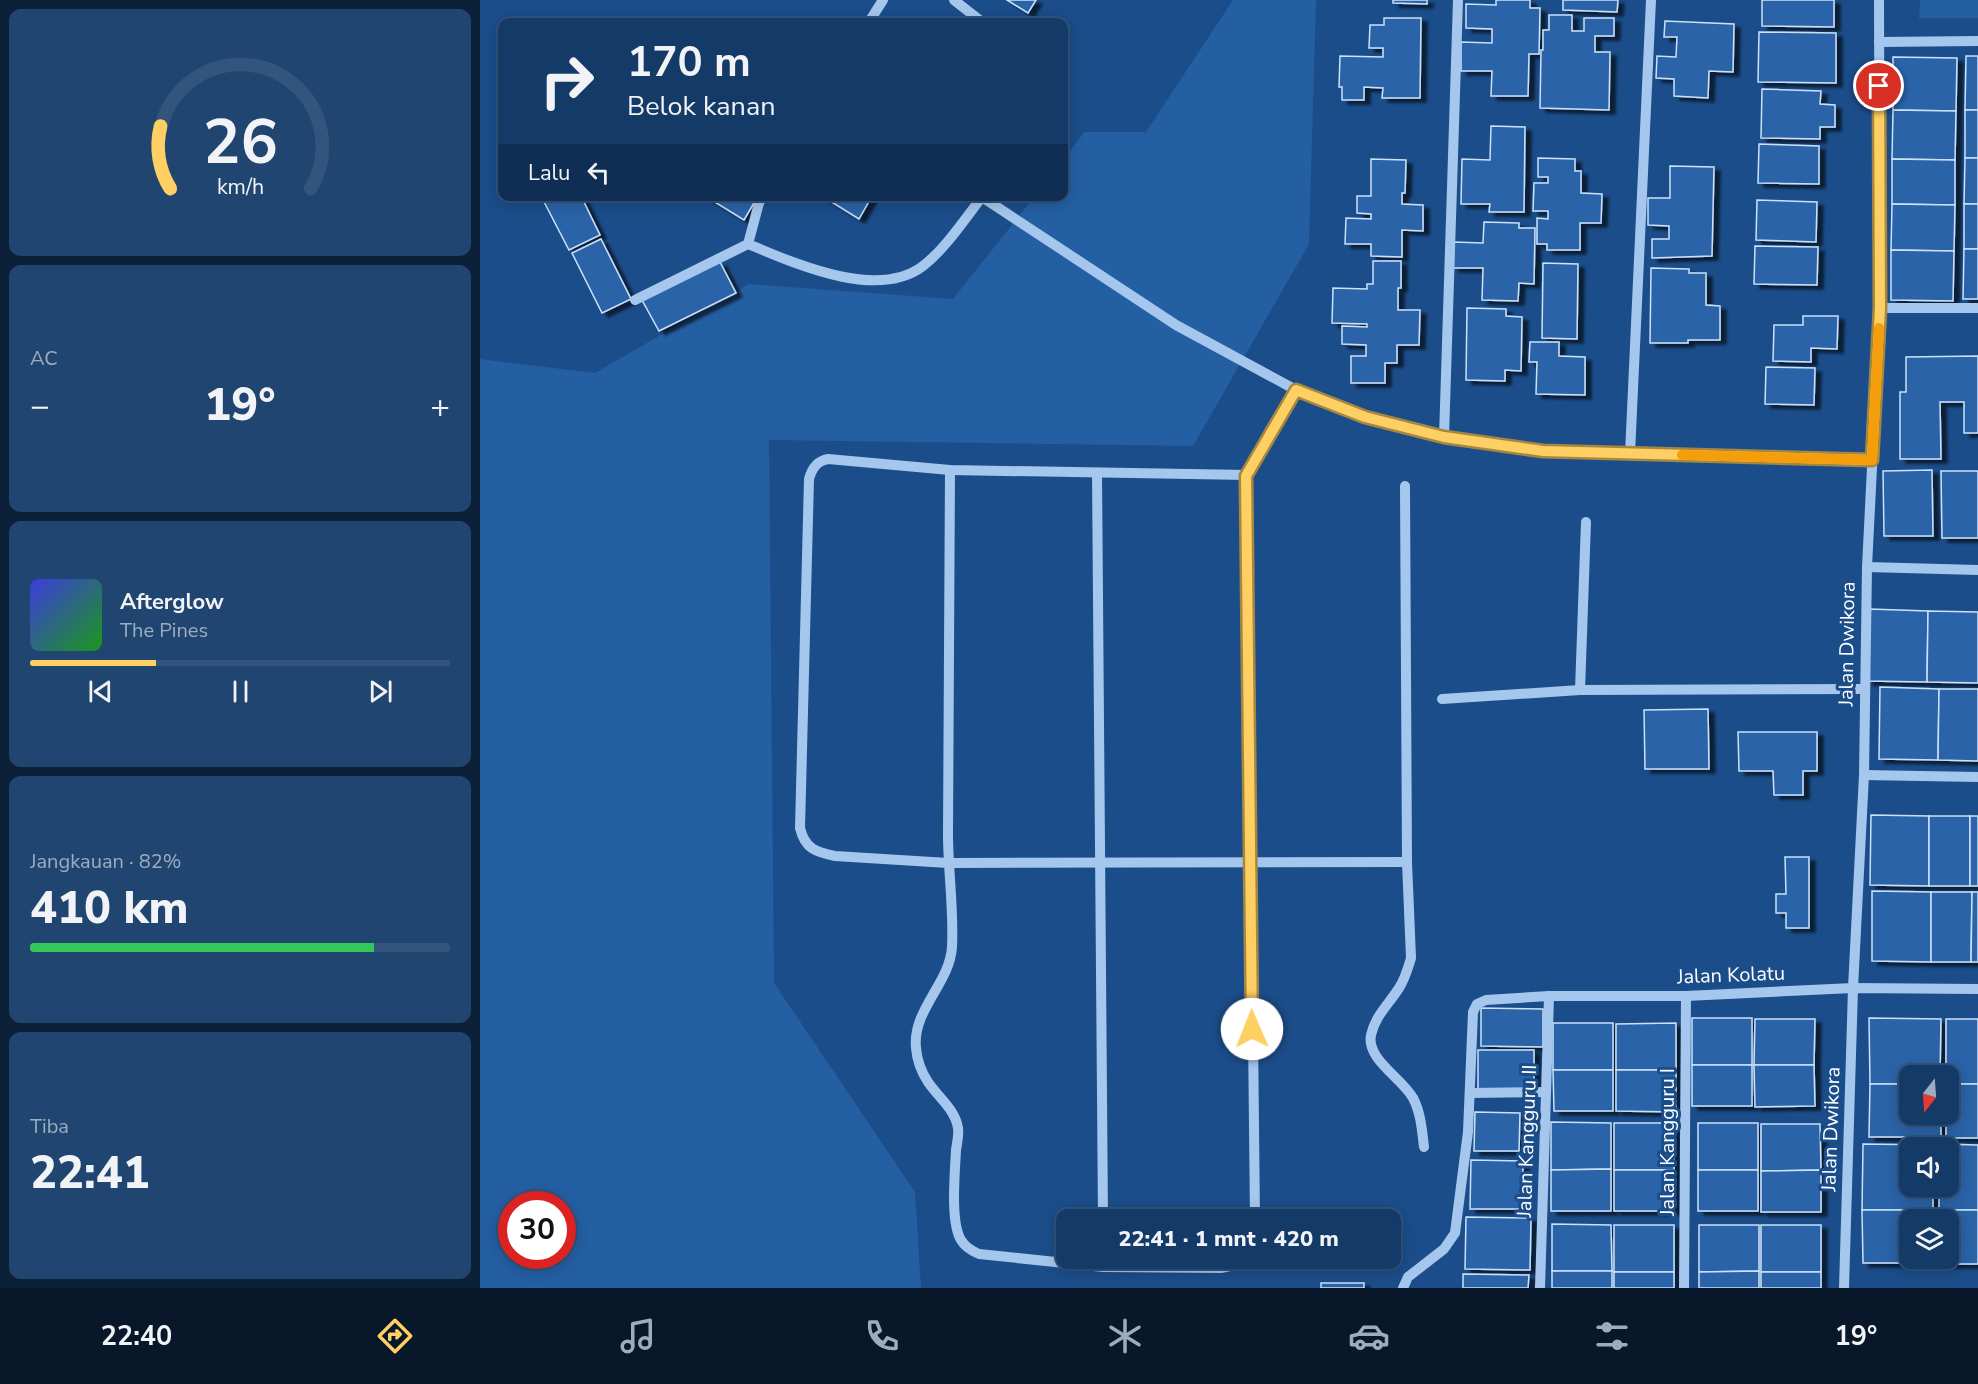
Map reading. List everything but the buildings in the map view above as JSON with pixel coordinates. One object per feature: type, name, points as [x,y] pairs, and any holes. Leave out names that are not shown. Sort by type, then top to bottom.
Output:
[{"type":"street","points":[[872,18],[883,0]]},
{"type":"street","points":[[954,0],[977,18]]},
{"type":"street","points":[[1444,437],[1458,0]]},
{"type":"street","points":[[1630,454],[1651,0]]},
{"type":"street","name":"Jalan Dwikora","points":[[1844,1288],[1853,988],[1864,775],[1867,567],[1880,308],[1879,0]]},
{"type":"street","points":[[1879,42],[1978,40]]},
{"type":"street","points":[[748,244],[760,201]]},
{"type":"street","points":[[635,300],[748,244],[802,266],[863,281],[905,276],[921,268],[936,254],[979,201]]},
{"type":"street","points":[[988,201],[1176,325],[1296,390],[1365,417],[1444,437],[1543,451],[1872,460]]},
{"type":"street","points":[[1880,308],[1978,308]]},
{"type":"street","points":[[1255,1209],[1246,476],[1296,390]]},
{"type":"street","points":[[1246,476],[950,470],[828,459],[819,462],[812,469],[809,479],[800,828],[802,838],[808,846],[835,856],[948,863],[1407,862]]},
{"type":"street","points":[[950,470],[948,863],[951,957],[925,1008],[918,1028],[916,1048],[929,1083],[952,1113],[958,1128],[954,1186],[955,1222],[961,1241],[970,1250],[979,1254],[1056,1260]]},
{"type":"street","points":[[1097,473],[1102,1209]]},
{"type":"street","points":[[1405,486],[1407,862],[1411,958],[1407,974],[1375,1023],[1370,1044],[1373,1054],[1407,1089],[1414,1100],[1424,1148]]},
{"type":"street","points":[[1580,690],[1586,522]]},
{"type":"street","points":[[1867,567],[1978,570]]},
{"type":"street","points":[[1442,699],[1580,690],[1864,689]]},
{"type":"street","points":[[1864,775],[1978,777]]},
{"type":"street","name":"Jalan Kolatu","points":[[1470,1093],[1473,1012],[1477,1004],[1486,1000],[1549,996],[1686,996],[1853,988],[1978,989]]},
{"type":"street","name":"Jalan Kangguru II","points":[[1540,1288],[1549,996]]},
{"type":"street","name":"Jalan Kangguru I","points":[[1684,1288],[1686,996]]},
{"type":"street","points":[[1403,1288],[1408,1277],[1444,1250],[1455,1233],[1468,1132],[1470,1093],[1546,1092]]},
{"type":"shaded area","points":[[1233,0],[1316,0],[1309,244],[1193,446],[769,440],[774,983],[915,1192],[921,1288],[480,1288],[480,359],[595,373],[749,284],[953,299],[1031,201],[1068,201],[1068,154],[1084,132],[1146,132]]},
{"type":"shaded area","points":[[1920,0],[1978,0],[1978,18],[1919,18]]},
{"type":"slow traffic","points":[[1682,455],[1872,460],[1879,328]]},
{"type":"route","points":[[1252,1029],[1246,476],[1296,390],[1365,417],[1444,437],[1543,451],[1872,460],[1880,308],[1879,86]]}]
